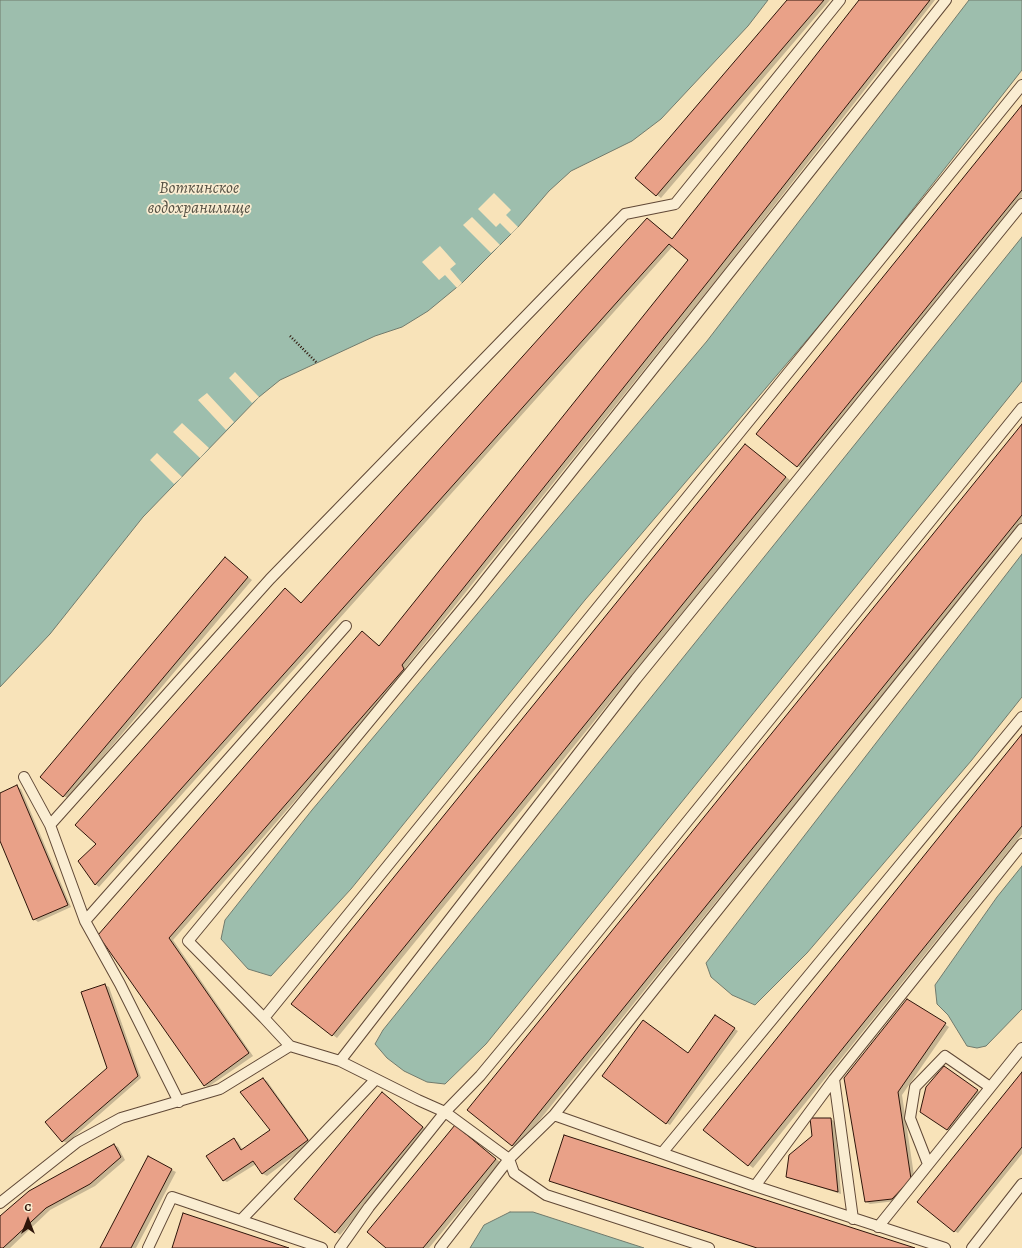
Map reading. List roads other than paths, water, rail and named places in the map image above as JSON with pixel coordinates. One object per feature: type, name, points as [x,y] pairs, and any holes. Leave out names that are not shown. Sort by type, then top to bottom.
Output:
[{"type":"lane","points":[[50,825],[270,578],[625,214],[675,204],[840,0]]},
{"type":"lane","points":[[709,1248],[546,1195],[514,1173],[509,1159],[445,1112],[340,1061],[290,1046],[188,941],[477,590],[946,0]]},
{"type":"lane","points":[[264,1018],[1022,86]]},
{"type":"lane","points":[[340,1061],[636,679],[1022,204]]},
{"type":"lane","points":[[340,1248],[369,1207],[445,1112],[480,1076],[534,1011],[1022,408]]},
{"type":"lane","points":[[440,1248],[509,1159],[554,1115],[1022,529]]},
{"type":"lane","points":[[85,921],[346,626]]},
{"type":"lane","points":[[662,1153],[1022,717]]},
{"type":"lane","points":[[24,777],[50,825],[85,921],[120,984],[179,1102]]},
{"type":"lane","points":[[755,1186],[834,1079],[1022,844]]},
{"type":"lane","points":[[0,1203],[77,1142],[121,1118],[220,1089],[290,1046]]},
{"type":"lane","points":[[878,1227],[1022,1048]]},
{"type":"lane","points":[[928,1164],[910,1118],[915,1087],[945,1056],[990,1087]]},
{"type":"lane","points":[[241,1220],[376,1079]]},
{"type":"lane","points":[[834,1079],[853,1219]]},
{"type":"lane","points":[[554,1115],[755,1186],[945,1248]]},
{"type":"lane","points":[[972,1248],[1022,1184]]},
{"type":"lane","points":[[148,1248],[172,1197],[322,1248]]},
{"type":"water","name":"Воткинское водохранилище","points":[[0,0],[768,0],[748,26],[661,119],[632,141],[571,171],[549,191],[518,227],[462,283],[428,311],[402,327],[375,336],[280,380],[259,397],[143,517],[50,634],[0,687]]},
{"type":"water","points":[[969,0],[1022,0],[1022,70],[847,293],[585,600],[351,889],[271,976],[248,969],[221,939],[225,920],[312,810],[707,341]]},
{"type":"water","points":[[1022,237],[1022,381],[486,1044],[445,1084],[427,1082],[404,1071],[387,1058],[375,1044],[383,1030]]},
{"type":"water","points":[[1022,554],[1022,697],[971,761],[807,953],[755,1005],[732,995],[711,977],[706,963]]},
{"type":"water","points":[[1022,866],[1022,1009],[986,1046],[977,1048],[967,1046],[948,1015],[937,1004],[935,985],[997,897]]},
{"type":"water","points":[[510,1212],[533,1212],[644,1248],[470,1248],[484,1225]]}]
